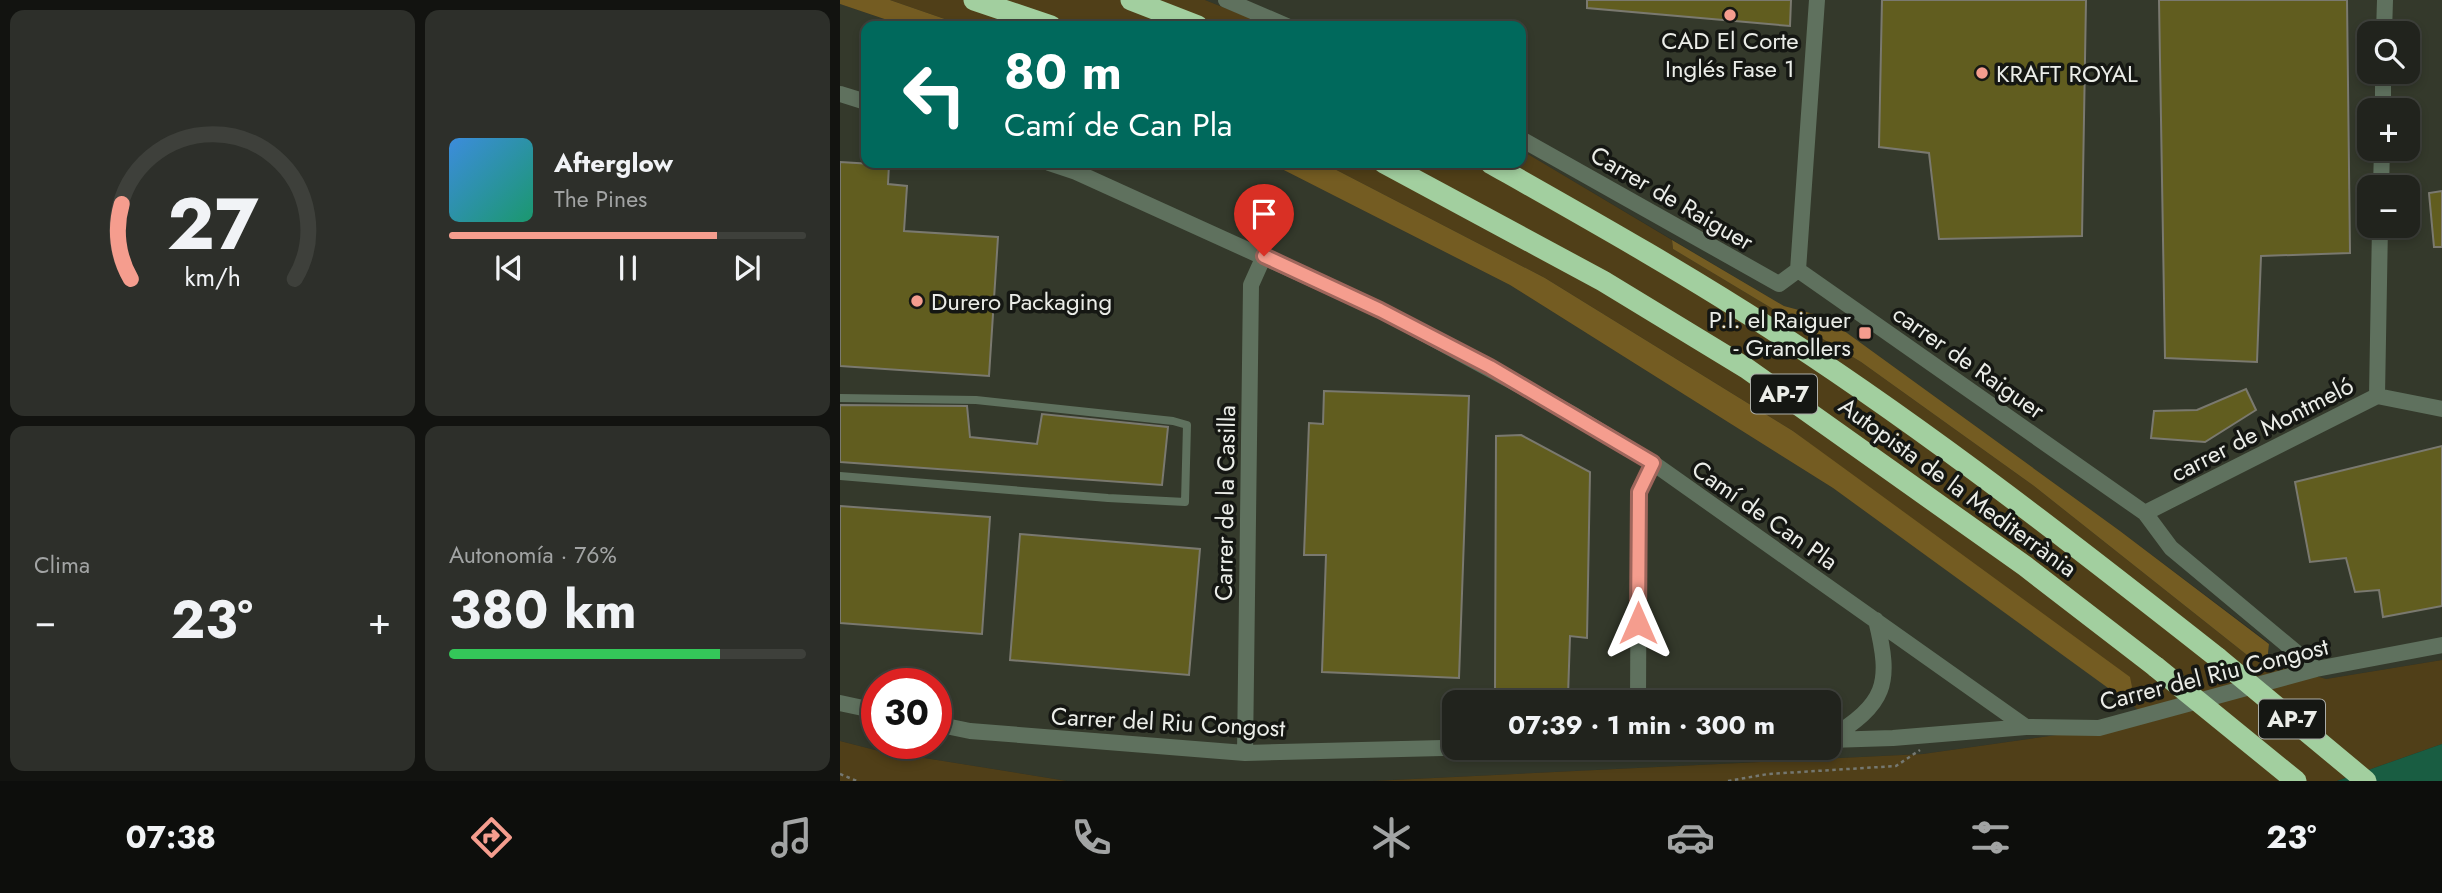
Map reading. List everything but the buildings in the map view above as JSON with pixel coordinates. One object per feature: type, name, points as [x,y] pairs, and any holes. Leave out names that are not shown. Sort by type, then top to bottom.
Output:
[{"type":"highway","points":[[974,0],[1036,21]]},
{"type":"highway","points":[[1131,0],[1185,21]]},
{"type":"highway","name":"Autopista de la Mediterrània","points":[[1393,168],[1602,281],[1746,368],[2025,566],[2297,781]]},
{"type":"highway","name":"Autopista de la Mediterrània","points":[[1499,168],[1684,274],[1809,354],[1989,481],[2218,658],[2366,781]]},
{"type":"street","points":[[1226,0],[1275,21]]},
{"type":"street","points":[[1798,270],[1817,0]]},
{"type":"street","points":[[2384,21],[2385,0]]},
{"type":"street","points":[[840,94],[861,100]]},
{"type":"street","name":"Carrer de Raiguer","points":[[1526,142],[1779,284],[1798,270]]},
{"type":"street","name":"Camí de Can Pla","points":[[1063,168],[1089,177],[1380,310],[1490,367],[1653,463],[2026,727]]},
{"type":"street","points":[[2377,396],[2380,238]]},
{"type":"street","name":"Carrer de la Casilla","points":[[1245,753],[1251,285],[1264,256]]},
{"type":"street","name":"carrer de Raiguer","points":[[1798,270],[2145,513],[2171,548],[2316,669]]},
{"type":"street","name":"carrer de Montmeló","points":[[2145,513],[2377,396],[2442,409]]},
{"type":"street","points":[[1638,690],[1639,492],[1653,463]]},
{"type":"street","points":[[1841,731],[1864,715],[1880,690],[1884,663],[1875,620]]},
{"type":"street","name":"Carrer del Riu Congost","points":[[1841,739],[2026,727],[2099,728],[2316,669],[2442,645]]},
{"type":"street","points":[[840,703],[861,708]]},
{"type":"street","name":"Carrer del Riu Congost","points":[[952,727],[970,731],[1245,753],[1442,748]]},
{"type":"lane","points":[[840,398],[976,400],[1172,421],[1187,425],[1185,502],[840,476]]},
{"type":"path","points":[[1728,781],[1768,774],[1896,766],[1923,748],[1927,735]]},
{"type":"path","points":[[840,775],[857,781]]},
{"type":"shaded area","points":[[840,0],[890,0],[951,21],[890,21],[840,4]]},
{"type":"shaded area","points":[[890,0],[1205,0],[1258,21],[951,21]]},
{"type":"shaded area","points":[[1205,0],[2442,0],[2442,660],[2326,679],[2267,662],[2269,643],[1825,317],[1784,306],[1526,153],[1526,21],[1258,21]]},
{"type":"shaded area","points":[[840,4],[890,21],[861,21],[861,168],[1280,168],[1510,285],[1833,488],[2155,721],[1923,754],[1841,758],[1841,690],[1442,690],[1442,760],[1801,760],[1373,781],[1067,781],[931,759],[952,759],[952,668],[861,668],[861,746],[840,741]]},
{"type":"shaded area","points":[[1526,153],[1672,240],[1673,249],[1861,362],[2034,486],[2247,655],[2326,679],[2442,660],[2442,744],[2337,781],[1373,781],[1923,754],[2154,721],[2126,701],[2132,687],[1793,431],[1545,278],[1333,168],[1526,168]]},
{"type":"shaded area","points":[[1280,168],[1333,168],[1545,278],[1793,431],[2130,677],[2132,687],[2126,701],[1833,488],[1510,285]]},
{"type":"shaded area","points":[[1672,240],[1784,306],[1825,317],[2120,531],[2269,644],[2267,662],[2247,655],[2034,486],[1861,362],[1673,249]]},
{"type":"shaded area","points":[[840,741],[861,746],[861,759],[931,759],[1067,781],[840,781]]},
{"type":"shaded area","points":[[2442,744],[2442,781],[2337,781]]},
{"type":"place","name":"CAD El Corte Inglés Fase 1","points":[[1730,15]]},
{"type":"place","name":"KRAFT ROYAL","points":[[1982,73]]},
{"type":"place","name":"Durero Packaging","points":[[917,301]]},
{"type":"place","name":"P.I. el Raiguer - Granollers","points":[[1865,333]]},
{"type":"route","points":[[1264,256],[1380,310],[1490,367],[1653,463],[1639,492],[1638,623]]}]
